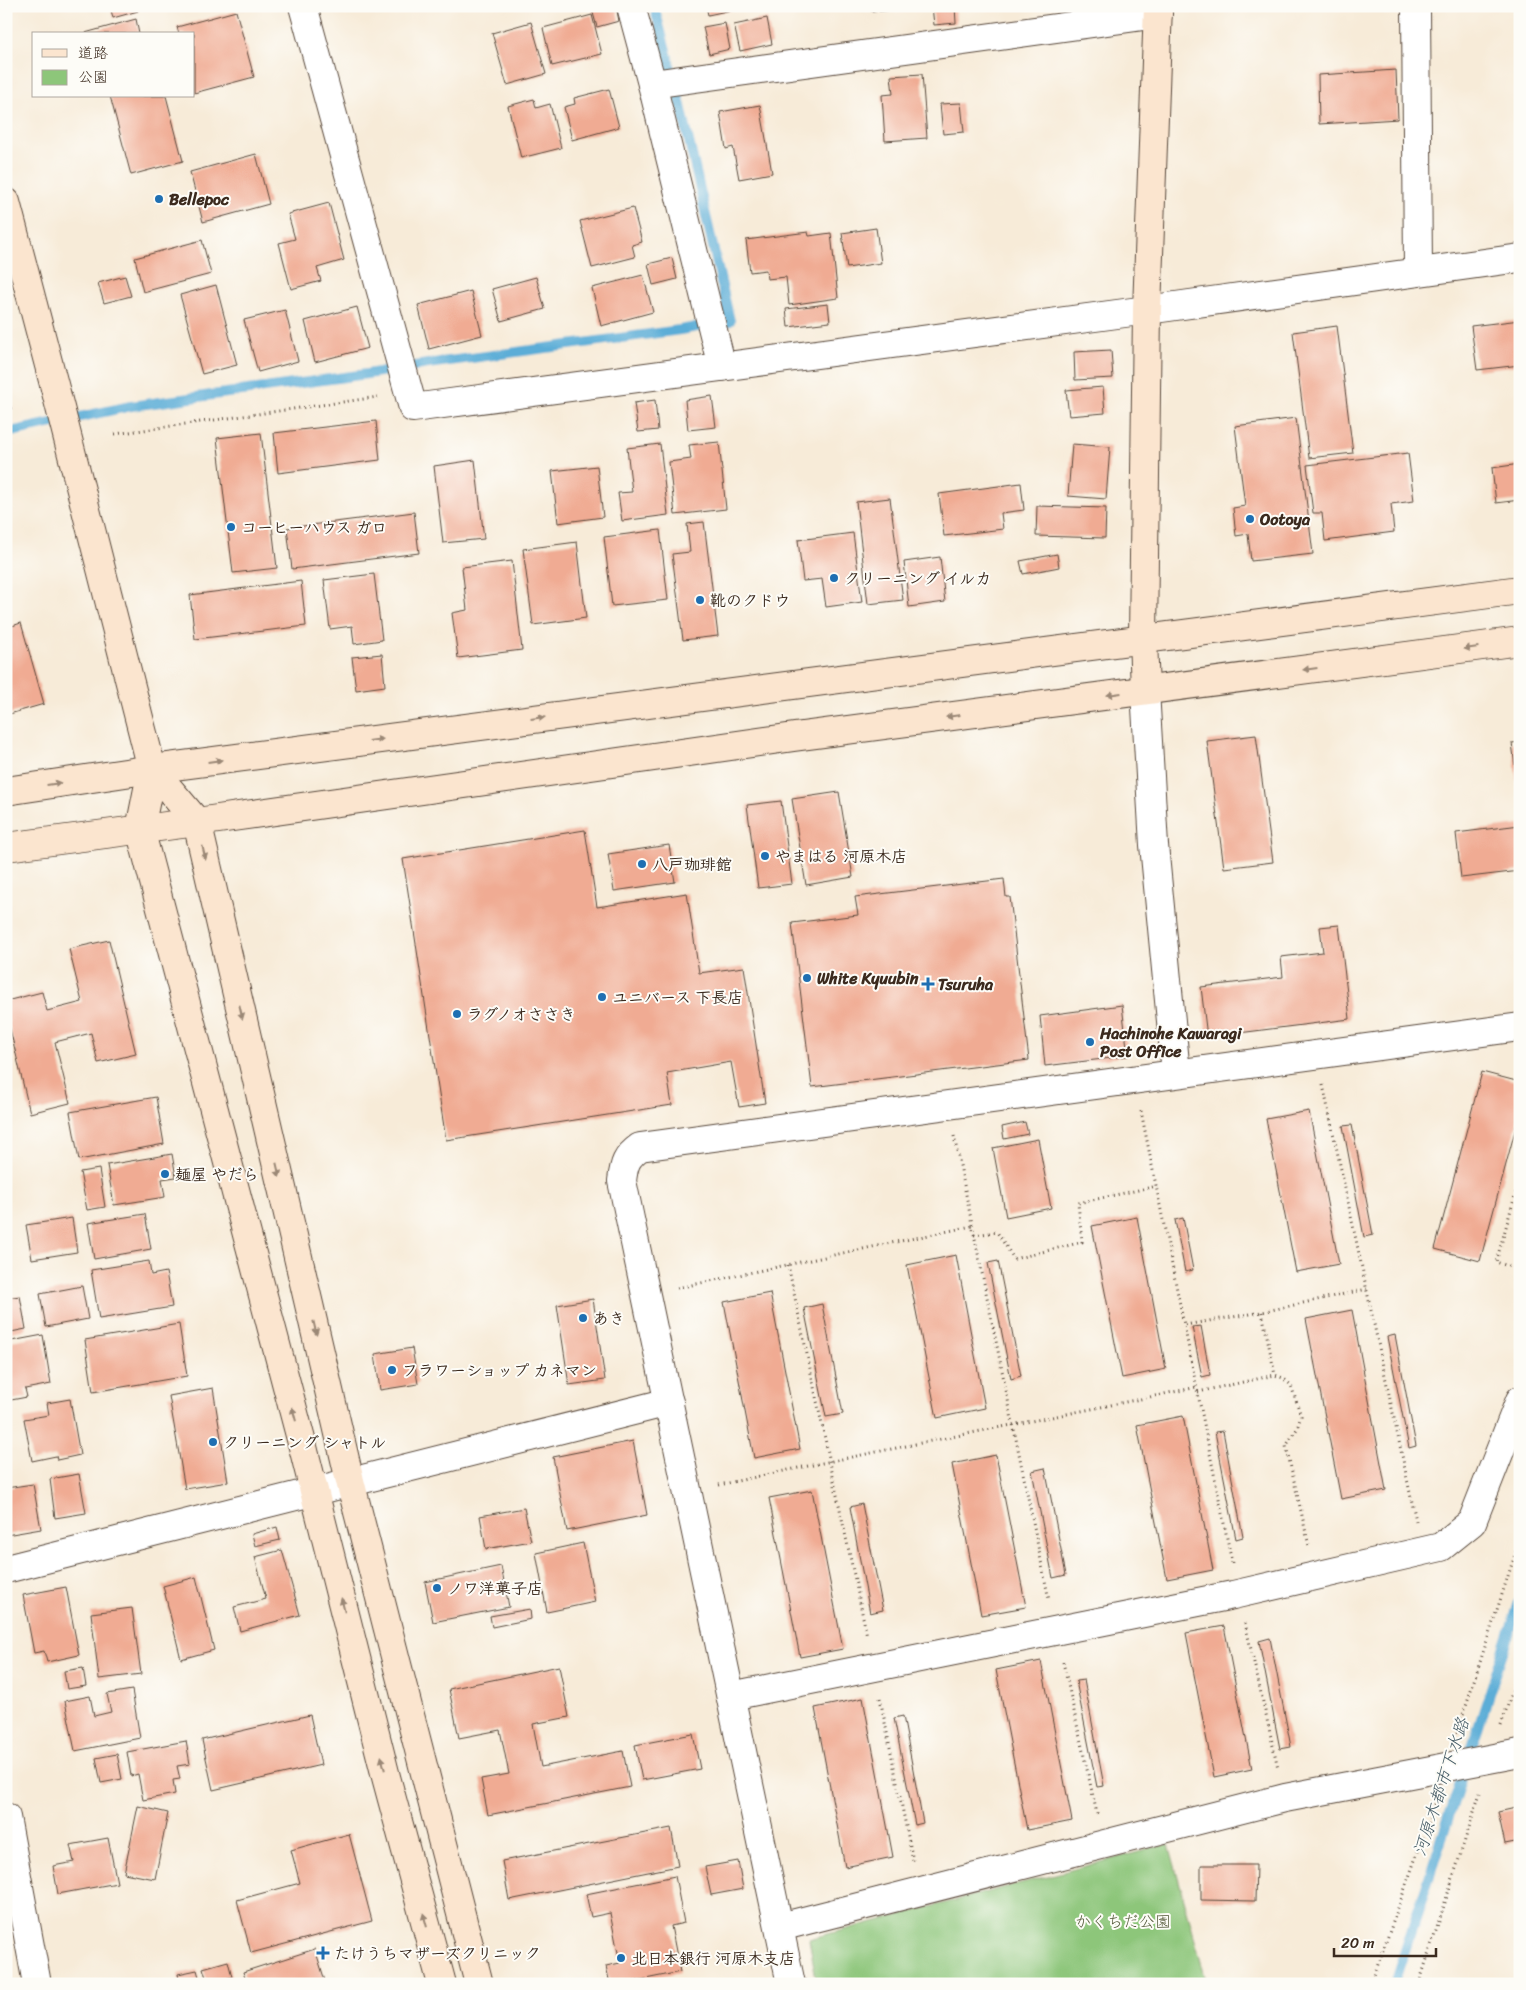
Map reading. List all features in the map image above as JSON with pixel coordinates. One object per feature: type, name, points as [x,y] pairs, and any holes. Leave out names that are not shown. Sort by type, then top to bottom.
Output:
[{"type":"street","points":[[303,6],[413,408],[1520,258]]},
{"type":"street","points":[[631,6],[722,367]]},
{"type":"street","points":[[1416,6],[1418,272]]},
{"type":"street","points":[[652,84],[1158,10],[1147,310],[1142,639],[1154,845],[1176,1073]]},
{"type":"street","points":[[6,202],[55,386],[152,769],[140,829],[314,1490],[386,1778],[442,1984]]},
{"type":"street","points":[[6,791],[152,769],[1520,590]]},
{"type":"street","points":[[6,847],[197,822],[804,736],[1520,642]]},
{"type":"street","points":[[152,769],[197,822],[350,1481],[479,1984]]},
{"type":"street","points":[[791,1984],[622,1181],[624,1167],[630,1155],[640,1147],[1134,1078],[1520,1027]]},
{"type":"street","points":[[731,1696],[874,1669],[1239,1594],[1440,1547],[1472,1522],[1520,1400]]},
{"type":"street","points":[[6,1569],[670,1402]]},
{"type":"street","points":[[780,1927],[1285,1798],[1520,1753]]},
{"type":"street","points":[[6,1817],[37,1984]]},
{"type":"path","points":[[115,434],[381,396]]},
{"type":"path","points":[[6,410],[14,407]]},
{"type":"path","points":[[1134,1078],[1239,1594],[1285,1798]]},
{"type":"path","points":[[1322,1082],[1423,1551]]},
{"type":"path","points":[[954,1135],[1056,1632],[1104,1844]]},
{"type":"path","points":[[1520,1178],[1496,1262],[1520,1270]]},
{"type":"path","points":[[974,1235],[997,1232],[1014,1259],[1082,1242],[1078,1203],[1157,1186]]},
{"type":"path","points":[[676,1288],[972,1226]]},
{"type":"path","points":[[788,1265],[920,1891]]},
{"type":"path","points":[[1185,1325],[1262,1312],[1367,1289]]},
{"type":"path","points":[[1262,1312],[1275,1374]]},
{"type":"path","points":[[1198,1392],[1275,1374],[1283,1378],[1291,1386],[1301,1416],[1297,1429],[1286,1446],[1316,1576]]},
{"type":"path","points":[[718,1486],[829,1461],[1013,1426],[1197,1387]]},
{"type":"path","points":[[1419,1984],[1520,1669]]},
{"type":"green space","name":"かくちだ公園","points":[[1169,1844],[1207,1984],[817,1984],[809,1939]]},
{"type":"building","points":[[110,6],[136,6],[138,11],[113,18]]},
{"type":"building","points":[[591,6],[616,6],[619,21],[597,27]]},
{"type":"building","points":[[706,6],[745,6],[745,7],[708,15]]},
{"type":"building","points":[[872,6],[916,6],[916,8],[872,12]]},
{"type":"building","points":[[932,6],[955,6],[956,23],[934,25]]},
{"type":"building","points":[[236,11],[254,77],[195,93],[195,32],[178,32],[177,27]]},
{"type":"building","points":[[592,15],[602,54],[552,66],[543,28]]},
{"type":"building","points":[[767,18],[772,44],[740,51],[734,25]]},
{"type":"building","points":[[136,19],[139,32],[89,32]]},
{"type":"building","points":[[531,22],[546,74],[507,85],[492,33]]},
{"type":"building","points":[[725,23],[730,49],[709,54],[703,27]]},
{"type":"building","points":[[1396,70],[1398,119],[1319,124],[1318,75]]},
{"type":"building","points":[[922,74],[927,138],[885,141],[882,95],[893,94],[891,76]]},
{"type":"building","points":[[609,89],[619,127],[572,140],[564,107],[575,104],[574,98]]},
{"type":"building","points":[[111,98],[167,98],[183,161],[131,175]]},
{"type":"building","points":[[534,99],[536,108],[550,104],[561,148],[521,158],[508,106]]},
{"type":"building","points":[[961,103],[964,132],[943,134],[940,104]]},
{"type":"building","points":[[760,105],[772,173],[739,179],[733,147],[726,149],[720,112]]},
{"type":"building","points":[[256,154],[269,204],[203,222],[190,172]]},
{"type":"building","points":[[329,203],[344,260],[317,268],[321,281],[291,289],[279,243],[295,239],[288,214]]},
{"type":"building","points":[[633,208],[642,242],[632,245],[635,257],[592,268],[580,221]]},
{"type":"building","points":[[876,228],[881,263],[847,268],[842,233]]},
{"type":"building","points":[[808,232],[809,236],[831,233],[838,298],[789,305],[786,277],[767,279],[766,270],[750,272],[746,240]]},
{"type":"building","points":[[202,240],[211,274],[143,292],[135,258]]},
{"type":"building","points":[[672,258],[677,279],[653,285],[648,264]]},
{"type":"building","points":[[643,275],[653,312],[601,326],[592,288]]},
{"type":"building","points":[[125,276],[131,296],[104,303],[98,283]]},
{"type":"building","points":[[536,277],[545,309],[501,321],[492,289]]},
{"type":"building","points":[[216,285],[237,365],[202,374],[180,295]]},
{"type":"building","points":[[471,291],[482,335],[429,349],[418,305]]},
{"type":"building","points":[[828,304],[830,322],[788,327],[786,309]]},
{"type":"building","points":[[357,307],[368,348],[315,362],[305,321]]},
{"type":"building","points":[[285,310],[298,361],[258,372],[244,320]]},
{"type":"building","points":[[1520,320],[1520,365],[1477,370],[1471,326]]},
{"type":"building","points":[[1337,326],[1353,453],[1309,458],[1293,332]]},
{"type":"building","points":[[1111,350],[1113,378],[1075,380],[1074,352]]},
{"type":"building","points":[[1103,387],[1105,413],[1069,416],[1066,390]]},
{"type":"building","points":[[712,396],[716,427],[688,430],[685,400]]},
{"type":"building","points":[[655,400],[658,430],[638,432],[634,403]]},
{"type":"building","points":[[1296,418],[1313,554],[1251,561],[1248,534],[1236,536],[1233,508],[1245,506],[1235,426]]},
{"type":"building","points":[[376,421],[380,460],[278,473],[274,433]]},
{"type":"building","points":[[261,433],[277,568],[233,573],[217,438]]},
{"type":"building","points":[[719,442],[726,509],[675,515],[669,462],[691,459],[689,445]]},
{"type":"building","points":[[660,444],[668,515],[622,521],[618,493],[632,492],[627,448]]},
{"type":"building","points":[[1072,444],[1110,447],[1106,499],[1068,496]]},
{"type":"building","points":[[1408,453],[1414,501],[1391,504],[1394,532],[1325,541],[1322,513],[1313,513],[1307,465]]},
{"type":"building","points":[[475,460],[484,539],[443,543],[434,466]]},
{"type":"building","points":[[1520,464],[1520,500],[1496,503],[1492,468]]},
{"type":"building","points":[[597,466],[603,517],[558,523],[552,471]]},
{"type":"building","points":[[1021,483],[1024,510],[1001,513],[1003,529],[944,536],[939,494]]},
{"type":"building","points":[[890,498],[903,600],[868,604],[856,502]]},
{"type":"building","points":[[1037,506],[1106,508],[1105,538],[1036,536]]},
{"type":"building","points":[[414,512],[419,553],[292,569],[287,528]]},
{"type":"building","points":[[704,522],[718,636],[683,640],[672,554],[690,552],[687,524]]},
{"type":"building","points":[[660,530],[668,600],[612,606],[604,537]]},
{"type":"building","points":[[853,533],[862,602],[826,607],[822,579],[803,581],[798,540]]},
{"type":"building","points":[[577,542],[586,618],[533,625],[523,549]]},
{"type":"building","points":[[1057,554],[1059,567],[1023,574],[1020,561]]},
{"type":"building","points":[[940,557],[945,602],[909,607],[904,562]]},
{"type":"building","points":[[512,561],[522,650],[458,658],[452,613],[467,610],[462,567]]},
{"type":"building","points":[[374,574],[382,640],[354,644],[352,626],[330,629],[324,580]]},
{"type":"building","points":[[301,581],[306,626],[195,639],[190,595]]},
{"type":"building","points":[[21,623],[44,704],[6,715],[6,628]]},
{"type":"building","points":[[382,654],[385,686],[356,690],[352,657]]},
{"type":"building","points":[[1256,735],[1273,862],[1224,868],[1207,741]]},
{"type":"building","points":[[1520,742],[1520,797],[1519,797],[1512,743]]},
{"type":"building","points":[[839,792],[853,877],[806,885],[792,799]]},
{"type":"building","points":[[781,801],[792,884],[758,888],[747,805]]},
{"type":"building","points":[[1520,825],[1520,871],[1461,878],[1456,833]]},
{"type":"building","points":[[585,830],[597,907],[687,893],[699,973],[744,967],[765,1103],[739,1107],[731,1062],[667,1073],[672,1105],[446,1140],[403,859]]},
{"type":"building","points":[[669,845],[675,882],[614,891],[608,854]]},
{"type":"building","points":[[1004,879],[1006,897],[1010,897],[1029,1060],[812,1087],[792,923],[858,915],[855,897]]},
{"type":"building","points":[[1339,925],[1350,1019],[1207,1037],[1201,987],[1283,977],[1281,957],[1323,952],[1320,927]]},
{"type":"building","points":[[109,940],[136,1054],[98,1063],[91,1033],[55,1042],[70,1103],[30,1113],[6,1012],[6,1001],[42,992],[47,1011],[82,1002],[69,949]]},
{"type":"building","points":[[1122,1005],[1128,1056],[1045,1066],[1040,1016]]},
{"type":"building","points":[[1482,1072],[1520,1082],[1520,1112],[1480,1261],[1435,1249]]},
{"type":"building","points":[[156,1097],[164,1144],[79,1160],[70,1112]]},
{"type":"building","points":[[1309,1111],[1339,1264],[1296,1272],[1266,1119]]},
{"type":"building","points":[[1025,1122],[1028,1134],[1004,1139],[1002,1127]]},
{"type":"building","points":[[1352,1125],[1373,1235],[1364,1237],[1343,1126]]},
{"type":"building","points":[[1038,1139],[1051,1208],[1006,1217],[993,1148]]},
{"type":"building","points":[[172,1154],[176,1177],[162,1179],[165,1197],[114,1205],[107,1165]]},
{"type":"building","points":[[99,1169],[105,1207],[87,1210],[80,1172]]},
{"type":"building","points":[[145,1214],[151,1249],[94,1259],[88,1223]]},
{"type":"building","points":[[1137,1217],[1166,1369],[1122,1378],[1092,1226]]},
{"type":"building","points":[[72,1218],[77,1252],[32,1259],[26,1225]]},
{"type":"building","points":[[1183,1218],[1193,1270],[1185,1272],[1175,1220]]},
{"type":"building","points":[[956,1255],[985,1408],[937,1418],[907,1265]]},
{"type":"building","points":[[149,1261],[151,1275],[166,1272],[172,1307],[99,1319],[91,1270]]},
{"type":"building","points":[[998,1261],[1021,1376],[1011,1379],[988,1263]]},
{"type":"building","points":[[82,1286],[88,1319],[46,1327],[40,1294]]},
{"type":"building","points":[[770,1293],[800,1449],[754,1458],[724,1302]]},
{"type":"building","points":[[20,1296],[26,1329],[6,1333],[6,1298]]},
{"type":"building","points":[[593,1299],[605,1380],[569,1385],[557,1305]]},
{"type":"building","points":[[822,1304],[843,1414],[826,1417],[804,1308]]},
{"type":"building","points":[[1352,1310],[1386,1490],[1341,1499],[1306,1319]]},
{"type":"building","points":[[179,1324],[187,1376],[93,1392],[85,1340]]},
{"type":"building","points":[[1201,1326],[1210,1375],[1202,1377],[1192,1327]]},
{"type":"building","points":[[43,1335],[51,1384],[25,1389],[27,1397],[6,1401],[6,1342]]},
{"type":"building","points":[[1395,1335],[1416,1446],[1409,1448],[1387,1337]]},
{"type":"building","points":[[412,1348],[418,1384],[380,1390],[375,1354]]},
{"type":"building","points":[[213,1388],[228,1482],[185,1489],[169,1396]]},
{"type":"building","points":[[70,1399],[80,1455],[57,1460],[56,1456],[32,1461],[24,1419],[49,1415],[47,1403]]},
{"type":"building","points":[[1183,1416],[1213,1570],[1167,1579],[1137,1425]]},
{"type":"building","points":[[1223,1431],[1243,1537],[1236,1539],[1215,1432]]},
{"type":"building","points":[[633,1441],[647,1515],[567,1531],[553,1457]]},
{"type":"building","points":[[996,1455],[1026,1607],[981,1615],[952,1464]]},
{"type":"building","points":[[1045,1468],[1066,1575],[1053,1578],[1032,1471]]},
{"type":"building","points":[[79,1474],[86,1513],[55,1518],[50,1479]]},
{"type":"building","points":[[33,1484],[41,1529],[6,1535],[6,1488]]},
{"type":"building","points":[[812,1490],[843,1649],[800,1657],[769,1498]]},
{"type":"building","points":[[862,1504],[883,1610],[870,1613],[850,1507]]},
{"type":"building","points":[[524,1508],[531,1541],[486,1549],[480,1516]]},
{"type":"building","points":[[277,1527],[280,1540],[255,1546],[252,1534]]},
{"type":"building","points":[[583,1543],[595,1602],[547,1612],[536,1553]]},
{"type":"building","points":[[282,1550],[300,1615],[240,1631],[234,1607],[266,1599],[255,1557]]},
{"type":"building","points":[[501,1566],[509,1607],[433,1622],[425,1582]]},
{"type":"building","points":[[196,1577],[214,1650],[181,1659],[163,1586]]},
{"type":"building","points":[[66,1587],[79,1655],[47,1662],[44,1651],[34,1653],[23,1595]]},
{"type":"building","points":[[132,1608],[141,1674],[99,1679],[91,1613]]},
{"type":"building","points":[[530,1609],[531,1619],[492,1627],[490,1616]]},
{"type":"building","points":[[1224,1626],[1252,1769],[1214,1777],[1186,1633]]},
{"type":"building","points":[[1270,1638],[1291,1747],[1280,1749],[1259,1641]]},
{"type":"building","points":[[1041,1661],[1072,1821],[1027,1830],[996,1670]]},
{"type":"building","points":[[559,1666],[569,1717],[533,1724],[541,1767],[623,1751],[630,1787],[488,1815],[481,1779],[509,1774],[500,1730],[459,1738],[449,1689]]},
{"type":"building","points":[[83,1668],[86,1686],[67,1689],[64,1671]]},
{"type":"building","points":[[1084,1680],[1104,1786],[1097,1787],[1076,1681]]},
{"type":"building","points":[[132,1690],[140,1738],[75,1751],[65,1701],[90,1696],[94,1716],[111,1712],[107,1694]]},
{"type":"building","points":[[863,1698],[893,1857],[845,1867],[815,1708]]},
{"type":"building","points":[[310,1715],[321,1765],[213,1790],[202,1740]]},
{"type":"building","points":[[903,1716],[923,1823],[915,1825],[894,1718]]},
{"type":"building","points":[[693,1734],[700,1769],[642,1780],[635,1745]]},
{"type":"building","points":[[186,1741],[190,1764],[177,1766],[180,1779],[173,1780],[175,1794],[143,1800],[138,1774],[131,1776],[127,1752]]},
{"type":"building","points":[[117,1754],[122,1779],[101,1783],[96,1758]]},
{"type":"building","points":[[138,1806],[168,1813],[155,1879],[124,1873]]},
{"type":"building","points":[[1520,1807],[1520,1841],[1505,1844],[1498,1812]]},
{"type":"building","points":[[671,1828],[678,1866],[509,1900],[502,1861]]},
{"type":"building","points":[[349,1834],[372,1921],[251,1953],[237,1900],[300,1883],[291,1850]]},
{"type":"building","points":[[108,1838],[117,1883],[58,1894],[53,1866],[74,1862],[70,1845]]},
{"type":"building","points":[[738,1861],[743,1889],[711,1895],[705,1867]]},
{"type":"building","points":[[1201,1865],[1256,1865],[1255,1901],[1201,1900]]},
{"type":"building","points":[[675,1876],[684,1923],[671,1926],[680,1972],[621,1984],[610,1984],[606,1966],[620,1963],[610,1913],[591,1917],[586,1894]]},
{"type":"building","points":[[315,1949],[326,1984],[247,1984],[243,1972]]},
{"type":"building","points":[[228,1961],[232,1977],[208,1984],[203,1968]]},
{"type":"building","points":[[197,1970],[201,1984],[180,1984],[178,1974]]},
{"type":"building","points":[[1232,1981],[1283,1982],[1283,1984],[1232,1984]]},
{"type":"waterway","points":[[6,433],[131,406],[680,330],[730,321],[681,106],[654,6]]},
{"type":"waterway","name":"河原木都市下水路","points":[[1394,1984],[1520,1600]]},
{"type":"place","name":"Bellepoc","points":[[159,199]]},
{"type":"place","name":"Ootoya","points":[[1250,519]]},
{"type":"place","name":"コーヒーハウス ガロ","points":[[231,527]]},
{"type":"place","name":"クリーニング イルカ","points":[[834,578]]},
{"type":"place","name":"靴のクドウ","points":[[700,600]]},
{"type":"place","name":"やまはる 河原木店","points":[[765,856]]},
{"type":"place","name":"八戸珈琲館","points":[[642,864]]},
{"type":"place","name":"White Kyuubin","points":[[807,978]]},
{"type":"place","name":"Tsuruha","points":[[928,984]]},
{"type":"place","name":"ユニバース 下長店","points":[[602,997]]},
{"type":"place","name":"ラグノオささき","points":[[457,1014]]},
{"type":"place","name":"Hachinohe Kawaragi Post Office","points":[[1090,1042]]},
{"type":"place","name":"麺屋 やだら","points":[[165,1174]]},
{"type":"place","name":"あき","points":[[583,1318]]},
{"type":"place","name":"フラワーショップ カネマン","points":[[392,1370]]},
{"type":"place","name":"クリーニング シャトル","points":[[213,1442]]},
{"type":"place","name":"ノワ洋菓子店","points":[[437,1588]]},
{"type":"place","name":"たけうちマザーズクリニック","points":[[323,1953]]},
{"type":"place","name":"北日本銀行 河原木支店","points":[[621,1958]]}]
